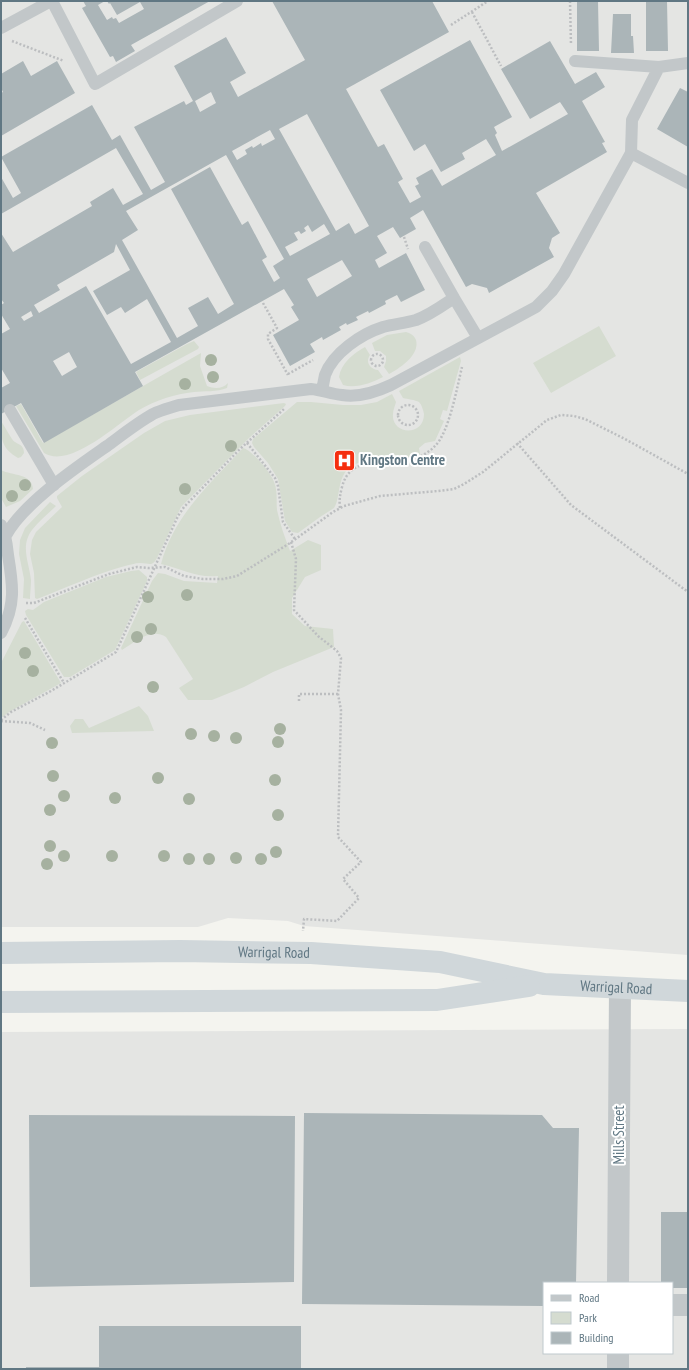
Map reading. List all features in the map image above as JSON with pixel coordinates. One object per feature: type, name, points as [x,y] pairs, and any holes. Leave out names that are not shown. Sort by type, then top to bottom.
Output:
[{"type":"highway","name":"Warrigal Road","points":[[1,953],[311,953],[440,962],[544,984],[688,991]]},
{"type":"highway","name":"Warrigal Road","points":[[1,1002],[437,1000],[544,984]]},
{"type":"street","name":"Mills Street","points":[[618,1282],[620,988]]},
{"type":"street","points":[[673,1305],[688,1305]]},
{"type":"street","points":[[618,1354],[618,1369]]},
{"type":"lane","points":[[3,33],[51,1],[95,84],[236,1]]},
{"type":"lane","points":[[575,61],[659,67],[688,60]]},
{"type":"lane","points":[[1,560],[5,554],[6,540],[11,526],[35,502],[54,485],[136,425],[162,410],[183,405],[311,389],[350,396],[374,392],[391,385],[536,307],[552,291],[564,274],[631,153],[632,120],[659,67]]},
{"type":"lane","points":[[631,153],[688,183]]},
{"type":"lane","points":[[425,247],[478,338]]},
{"type":"lane","points":[[322,391],[326,375],[332,363],[355,341],[379,328],[416,320],[429,315],[454,298]]},
{"type":"lane","points":[[10,410],[54,485]]},
{"type":"lane","points":[[1,525],[6,540],[13,580],[10,615],[1,633]]},
{"type":"path","points":[[451,25],[488,1]]},
{"type":"path","points":[[570,1],[571,46],[575,61]]},
{"type":"path","points":[[472,12],[501,66]]},
{"type":"path","points":[[3,33],[64,61],[69,67],[82,59]]},
{"type":"path","points":[[263,303],[277,328],[268,334],[268,339],[290,380]]},
{"type":"path","points":[[374,354],[381,355],[384,360],[382,365],[377,367],[373,366],[371,361],[374,354]]},
{"type":"path","points":[[407,405],[413,406],[418,413],[416,421],[408,425],[402,423],[398,415],[399,409],[407,405]]},
{"type":"path","points":[[1,720],[11,712],[116,652],[178,516],[184,507],[247,443],[287,407]]},
{"type":"path","points":[[22,603],[34,603],[109,574],[130,568],[165,567],[181,575],[215,580],[228,579],[237,576],[295,540],[332,512],[348,505],[380,496],[438,491],[458,487],[483,472],[539,426],[552,417],[560,415],[574,416],[585,419],[688,474]]},
{"type":"path","points":[[247,443],[275,478],[278,486],[283,522],[295,540]]},
{"type":"path","points":[[517,444],[571,505],[688,592]]},
{"type":"path","points":[[291,542],[296,559],[294,610],[318,636],[336,650],[341,658],[338,694],[341,710],[338,837],[361,862],[343,879],[359,898],[337,921],[304,919],[303,932]]},
{"type":"path","points":[[22,616],[25,618],[64,683]]},
{"type":"path","points":[[299,701],[299,694],[338,694]]},
{"type":"path","points":[[1,720],[30,723],[45,730]]},
{"type":"shaded area","name":"Kingston Centre","points":[[1,1],[688,1],[688,955],[304,926],[288,921],[228,918],[198,927],[1,927]]},
{"type":"shaded area","points":[[688,1029],[688,1369],[1,1369],[1,1032]]},
{"type":"green space","points":[[599,326],[616,356],[551,393],[533,363]]},
{"type":"green space","points":[[406,332],[412,334],[416,340],[415,351],[408,360],[389,374],[384,367],[386,356],[380,351],[375,351],[372,343],[387,335]]},
{"type":"green space","points":[[194,341],[199,347],[198,349],[140,380],[136,372]]},
{"type":"green space","points":[[365,347],[370,355],[368,360],[369,365],[378,370],[383,377],[358,386],[343,385],[339,377],[342,367],[352,355]]},
{"type":"green space","points":[[201,353],[200,366],[207,386],[218,388],[228,383],[227,388],[215,391],[180,394],[152,403],[139,410],[93,443],[67,455],[55,456],[44,453],[16,406],[21,404],[43,443]]},
{"type":"green space","points":[[460,357],[461,361],[447,411],[443,410],[440,419],[444,421],[435,441],[425,443],[419,448],[420,454],[412,457],[360,462],[353,465],[343,476],[334,508],[298,533],[292,532],[285,521],[278,479],[268,463],[254,447],[252,443],[253,439],[297,402],[361,405],[377,402],[392,394],[396,402],[393,412],[394,421],[397,426],[402,429],[414,430],[419,427],[423,421],[424,414],[421,405],[419,402],[403,398],[399,391]]},
{"type":"green space","points":[[284,403],[286,404],[285,406],[249,438],[181,507],[154,562],[150,564],[136,563],[114,569],[37,599],[35,598],[34,573],[30,554],[32,540],[36,532],[62,507],[57,496],[82,476],[144,433],[165,421],[190,415]]},
{"type":"green space","points":[[1,421],[12,439],[23,447],[24,453],[21,457],[18,458],[12,454],[5,446],[1,433]]},
{"type":"green space","points":[[243,448],[261,462],[274,482],[278,515],[290,551],[308,540],[321,545],[321,570],[305,577],[292,598],[292,614],[305,626],[333,629],[334,647],[273,672],[244,687],[212,700],[188,700],[179,688],[193,679],[166,637],[160,634],[149,635],[122,650],[121,648],[152,581],[158,573],[184,581],[217,583],[218,576],[203,576],[161,564],[167,546],[184,515],[194,501]]},
{"type":"green space","points":[[1,470],[29,480],[33,489],[20,501],[6,507],[1,498]]},
{"type":"green space","points":[[50,502],[56,506],[32,530],[26,542],[26,554],[31,580],[30,599],[23,598],[24,579],[19,554],[20,540],[25,528]]},
{"type":"green space","points":[[139,570],[147,577],[147,581],[115,650],[70,677],[64,677],[25,611],[28,609],[33,610],[44,602],[106,577]]},
{"type":"green space","points":[[24,621],[61,683],[1,718],[1,663],[22,622]]},
{"type":"green space","points":[[139,706],[148,716],[154,731],[72,733],[70,726],[75,719],[83,719],[89,728]]},
{"type":"building","points":[[83,1],[105,1],[98,5],[107,20],[112,17],[113,19],[116,18],[119,23],[144,9],[140,2],[117,15],[110,3],[109,4],[107,1],[210,1],[131,45],[135,51],[116,62],[113,56],[110,57],[82,8],[86,6]]},
{"type":"building","points":[[272,1],[432,1],[449,32],[346,89],[378,147],[384,144],[403,179],[398,182],[410,203],[421,197],[415,186],[419,184],[416,178],[432,169],[442,186],[496,155],[486,139],[462,153],[465,159],[441,172],[425,144],[414,151],[380,90],[470,40],[512,117],[494,127],[497,133],[495,135],[502,151],[568,114],[560,102],[530,119],[501,69],[550,41],[575,84],[596,72],[605,87],[582,101],[605,142],[602,143],[607,152],[536,193],[560,233],[552,238],[549,248],[554,257],[489,293],[487,288],[472,284],[466,287],[423,210],[410,218],[416,229],[400,238],[393,227],[377,236],[387,253],[375,260],[379,268],[406,253],[425,290],[401,302],[397,295],[385,301],[386,304],[369,313],[368,311],[356,317],[358,320],[347,325],[346,323],[339,327],[341,330],[323,340],[322,337],[310,344],[315,352],[290,366],[273,335],[299,320],[291,307],[294,305],[284,289],[135,372],[143,386],[44,443],[21,403],[1,414],[1,388],[10,383],[1,368],[1,334],[10,329],[1,314],[1,305],[4,303],[1,299],[1,233],[13,252],[92,206],[90,202],[113,188],[123,205],[143,194],[116,148],[1,214],[1,177],[13,198],[21,193],[1,157],[92,105],[112,140],[120,135],[151,190],[165,182],[134,127],[184,101],[186,105],[193,101],[174,66],[226,37],[246,73],[230,82],[238,97],[305,60]],"holes":[[[211,92],[216,103],[200,112],[195,101]],[[307,114],[369,226],[355,234],[349,223],[336,231],[279,129]],[[270,130],[275,139],[262,146],[261,143],[253,148],[252,146],[245,150],[247,154],[237,160],[232,151]],[[226,155],[284,259],[273,266],[280,278],[274,282],[262,260],[267,257],[248,221],[242,225],[210,167],[171,189],[234,304],[218,314],[208,297],[188,308],[198,326],[177,338],[122,240],[138,230],[126,211]],[[324,224],[330,234],[290,256],[285,247],[298,240],[294,233],[299,231],[301,234],[306,231],[304,228],[308,225],[312,232]],[[116,244],[130,270],[93,291],[107,315],[121,307],[125,313],[147,299],[171,342],[131,364],[86,286],[39,313],[34,305],[60,290],[57,285],[114,252]],[[342,260],[352,276],[317,297],[307,279]],[[31,311],[33,316],[24,321],[21,317]],[[69,352],[77,367],[62,376],[53,361]]]},
{"type":"building","points":[[577,1],[598,1],[599,51],[577,51]]},
{"type":"building","points":[[646,1],[667,1],[668,51],[646,51]]},
{"type":"building","points":[[613,14],[631,14],[631,36],[633,36],[634,53],[611,53]]},
{"type":"building","points":[[23,61],[31,76],[57,61],[75,93],[1,136],[1,93],[3,92],[1,88],[1,74]]},
{"type":"building","points":[[680,88],[688,92],[688,147],[657,129]]},
{"type":"building","points":[[304,1113],[542,1115],[553,1128],[579,1128],[576,1282],[543,1282],[543,1306],[302,1304]]},
{"type":"building","points":[[29,1115],[295,1116],[294,1282],[30,1287]]},
{"type":"building","points":[[661,1212],[688,1212],[688,1288],[673,1288],[673,1282],[661,1282]]},
{"type":"building","points":[[99,1326],[301,1326],[301,1369],[26,1369],[26,1367],[99,1367]]},
{"type":"place","name":"Kingston Centre","points":[[344,460]]}]
